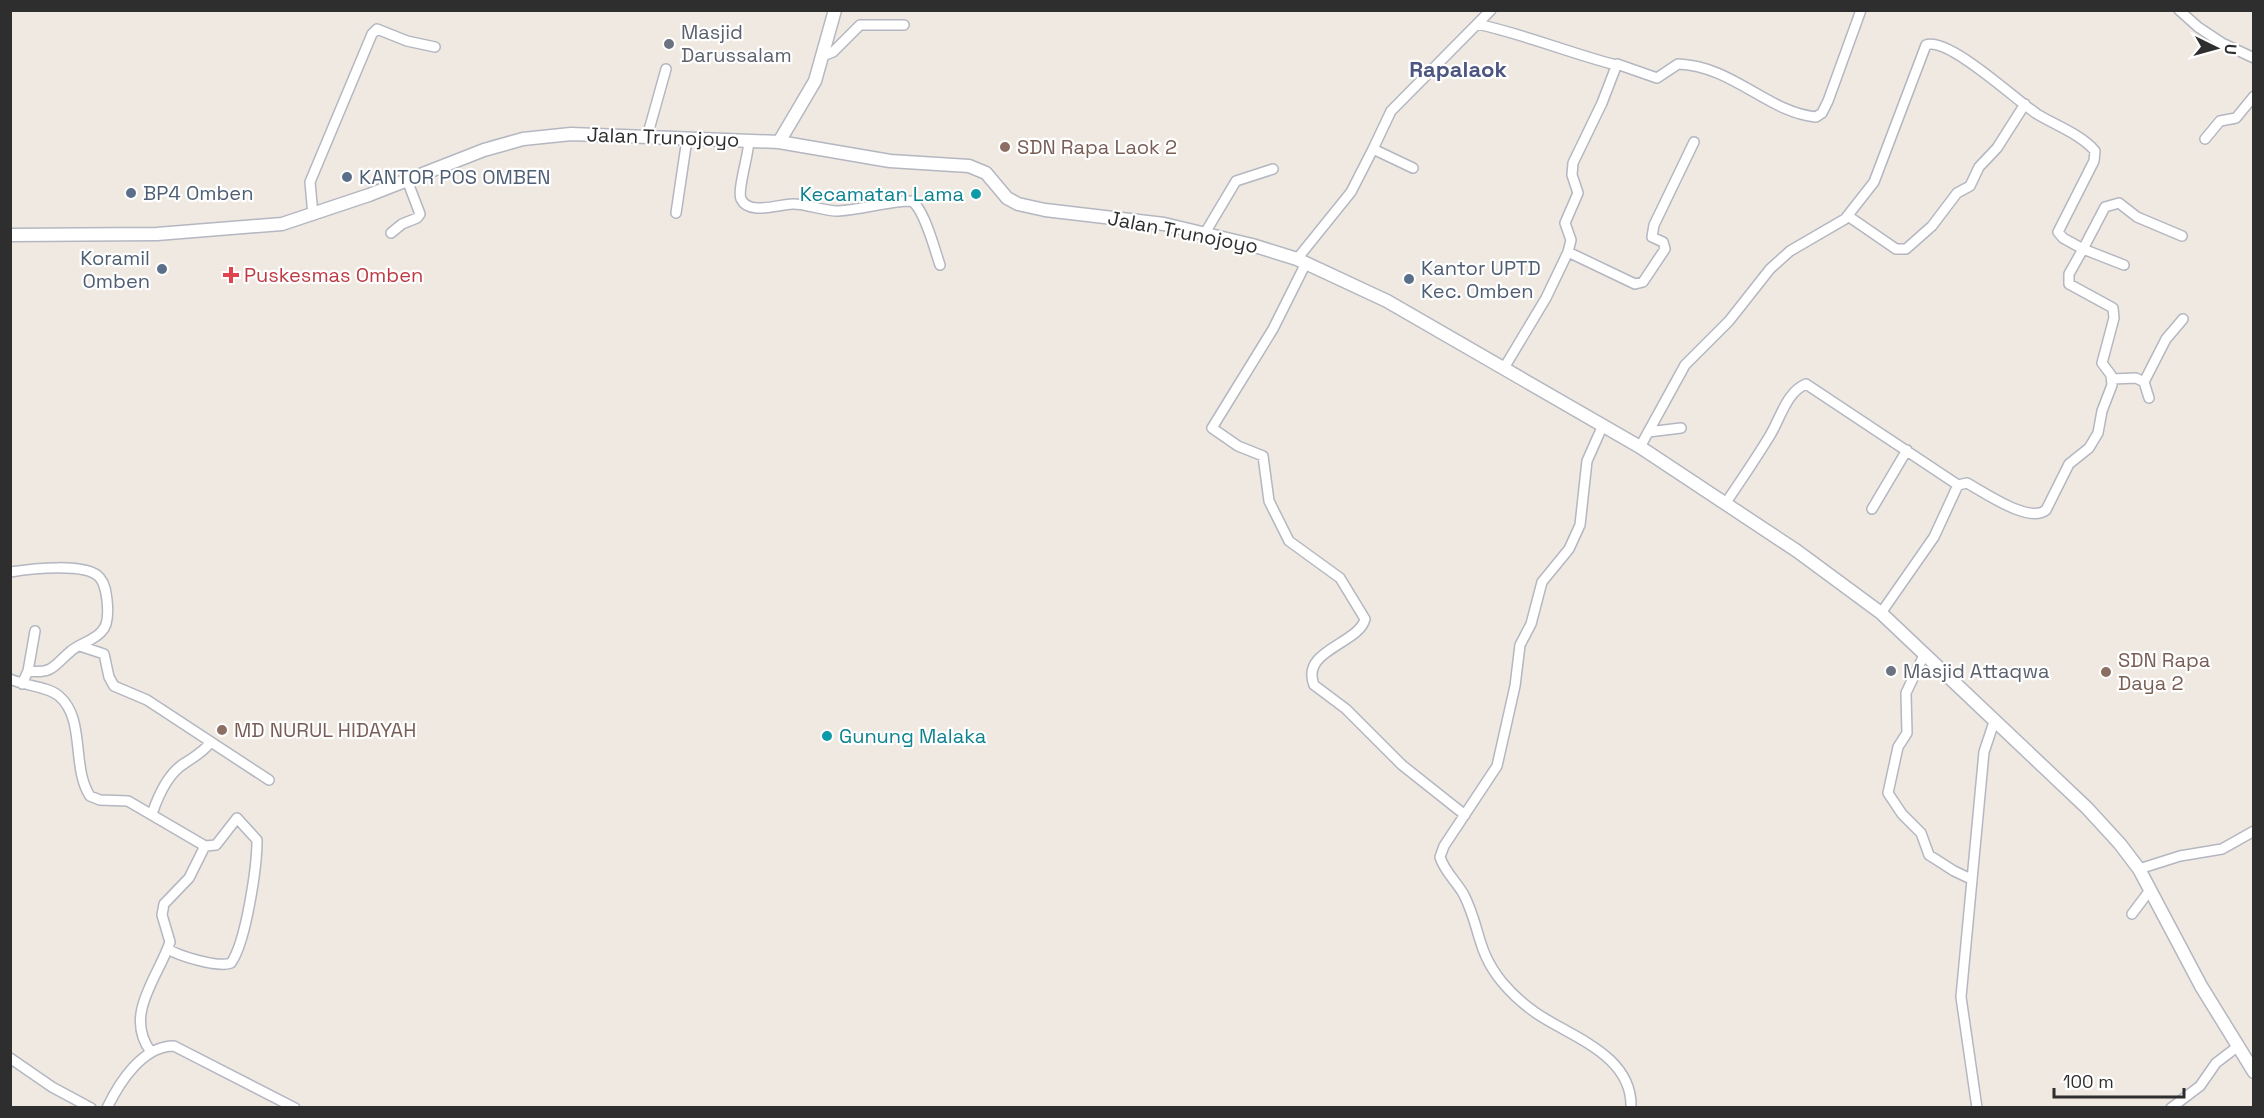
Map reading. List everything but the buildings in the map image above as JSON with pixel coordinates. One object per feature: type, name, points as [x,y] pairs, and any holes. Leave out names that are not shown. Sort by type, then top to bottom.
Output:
[{"type":"street","points":[[779,142],[808,95],[823,56],[835,10]]},
{"type":"street","points":[[1465,815],[1402,765],[1346,709],[1314,685],[1313,671],[1322,656],[1356,632],[1365,619],[1340,578],[1288,541],[1269,501],[1263,456],[1238,446],[1212,428],[1273,329],[1302,261],[1345,201],[1391,111],[1491,10]]},
{"type":"street","points":[[1476,24],[1518,34],[1551,48],[1616,65],[1621,64],[1657,78],[1678,63],[1711,69],[1729,76],[1763,96],[1801,113],[1816,117],[1825,109],[1861,10]]},
{"type":"street","points":[[2180,10],[2198,27],[2222,43],[2253,58]]},
{"type":"street","points":[[823,56],[833,52],[860,25],[904,25]]},
{"type":"street","points":[[313,215],[310,182],[372,34],[377,29],[383,30],[407,40],[435,47]]},
{"type":"street","points":[[1640,447],[1685,365],[1729,321],[1770,269],[1790,251],[1848,216],[1874,182],[1926,45],[1941,46],[1984,72],[2025,104],[2094,149],[2094,161],[2058,232],[2063,238],[2083,249],[2124,265]]},
{"type":"street","points":[[1504,368],[1546,298],[1568,252],[1571,240],[1564,224],[1578,193],[1572,175],[1573,163],[1602,104],[1616,65]]},
{"type":"street","points":[[647,137],[666,69]]},
{"type":"street","points":[[2205,139],[2220,121],[2236,117],[2253,96]]},
{"type":"street","points":[[1848,216],[1896,249],[1906,249],[1932,226],[1956,193],[1970,186],[1979,167],[1997,148],[2025,104]]},
{"type":"street","name":"Jalan Trunojoyo","points":[[10,235],[202,231],[282,224],[313,215],[484,150],[523,139],[571,134],[779,142],[898,162],[969,166],[986,173],[1007,198],[1018,204],[1045,210],[1138,220],[1205,233],[1302,261],[1387,301],[1603,424],[1797,550],[1881,613],[1995,718],[2103,824],[2139,869],[2236,1047],[2253,1072]]},
{"type":"street","points":[[676,213],[687,139]]},
{"type":"street","points":[[749,140],[749,154],[740,193],[741,201],[766,208],[796,204],[840,211],[914,202],[921,212],[940,265]]},
{"type":"street","points":[[1568,252],[1635,284],[1643,282],[1665,249],[1663,242],[1652,237],[1654,225],[1694,142]]},
{"type":"street","points":[[1373,149],[1413,168]]},
{"type":"street","points":[[1205,233],[1236,181],[1272,169]]},
{"type":"street","points":[[391,233],[420,214],[407,180]]},
{"type":"street","points":[[1725,504],[1771,435],[1782,409],[1803,384],[1810,385],[1958,485],[1967,483],[2010,507],[2034,515],[2042,513],[2069,464],[2095,440],[2112,379],[2102,363],[2114,318],[2113,308],[2068,284],[2069,274],[2106,207],[2114,203],[2123,205],[2137,218],[2182,236]]},
{"type":"street","points":[[2149,398],[2144,382],[2166,339],[2183,319]]},
{"type":"street","points":[[2112,379],[2136,378],[2144,382]]},
{"type":"street","points":[[1603,424],[1587,461],[1580,525],[1573,543],[1542,582],[1531,624],[1520,645],[1515,686],[1497,766],[1444,846],[1440,857],[1472,913],[1479,945],[1486,961],[1509,990],[1534,1011],[1567,1030],[1613,1062],[1627,1085],[1631,1107]]},
{"type":"street","points":[[1648,432],[1681,428]]},
{"type":"street","points":[[1872,509],[1907,450]]},
{"type":"street","points":[[1881,613],[1934,537],[1958,485]]},
{"type":"street","points":[[10,572],[67,566],[99,576],[105,587],[106,623],[102,632],[80,646],[52,669],[28,670]]},
{"type":"street","points":[[22,684],[28,670],[35,631]]},
{"type":"street","points":[[80,646],[105,654],[108,677],[114,687],[147,700],[269,780]]},
{"type":"street","points":[[1925,652],[1905,693],[1906,732],[1899,747],[1888,793],[1902,814],[1921,833],[1929,855],[1971,879]]},
{"type":"street","points":[[10,679],[56,694],[72,716],[76,752],[90,796],[100,800],[128,801],[204,846],[216,845],[237,818],[257,840],[244,925],[237,953],[231,963],[222,965],[183,958],[168,949]]},
{"type":"street","points":[[1977,1107],[1961,997],[1984,752],[1995,718]]},
{"type":"street","points":[[152,814],[165,784],[183,763],[201,754],[210,743]]},
{"type":"street","points":[[2139,869],[2180,856],[2222,849],[2253,831]]},
{"type":"street","points":[[151,1052],[141,1035],[141,1009],[154,974],[168,949],[170,937],[163,921],[164,904],[189,878],[204,846]]},
{"type":"street","points":[[2132,914],[2150,890]]},
{"type":"street","points":[[107,1107],[118,1083],[151,1052],[174,1046],[295,1107]]},
{"type":"street","points":[[2171,1107],[2200,1086],[2216,1063],[2236,1047]]},
{"type":"street","points":[[10,1058],[52,1087],[91,1107]]},
{"type":"place","name":"Masjid Darussalam","points":[[669,44]]},
{"type":"place","name":"SDN Rapa Laok 2","points":[[1005,147]]},
{"type":"place","name":"KANTOR POS OMBEN","points":[[347,177]]},
{"type":"place","name":"BP4 Omben","points":[[131,193]]},
{"type":"place","name":"Kecamatan Lama","points":[[976,194]]},
{"type":"place","name":"Koramil Omben","points":[[162,269]]},
{"type":"place","name":"Puskesmas Omben","points":[[231,275]]},
{"type":"place","name":"Kantor UPTD Kec. Omben","points":[[1409,279]]},
{"type":"place","name":"Masjid Attaqwa","points":[[1891,671]]},
{"type":"place","name":"SDN Rapa Daya 2","points":[[2106,672]]},
{"type":"place","name":"MD NURUL HIDAYAH","points":[[222,730]]},
{"type":"place","name":"Gunung Malaka","points":[[827,736]]},
{"type":"district","name":"Rapalaok","points":[[1458,69]]}]
